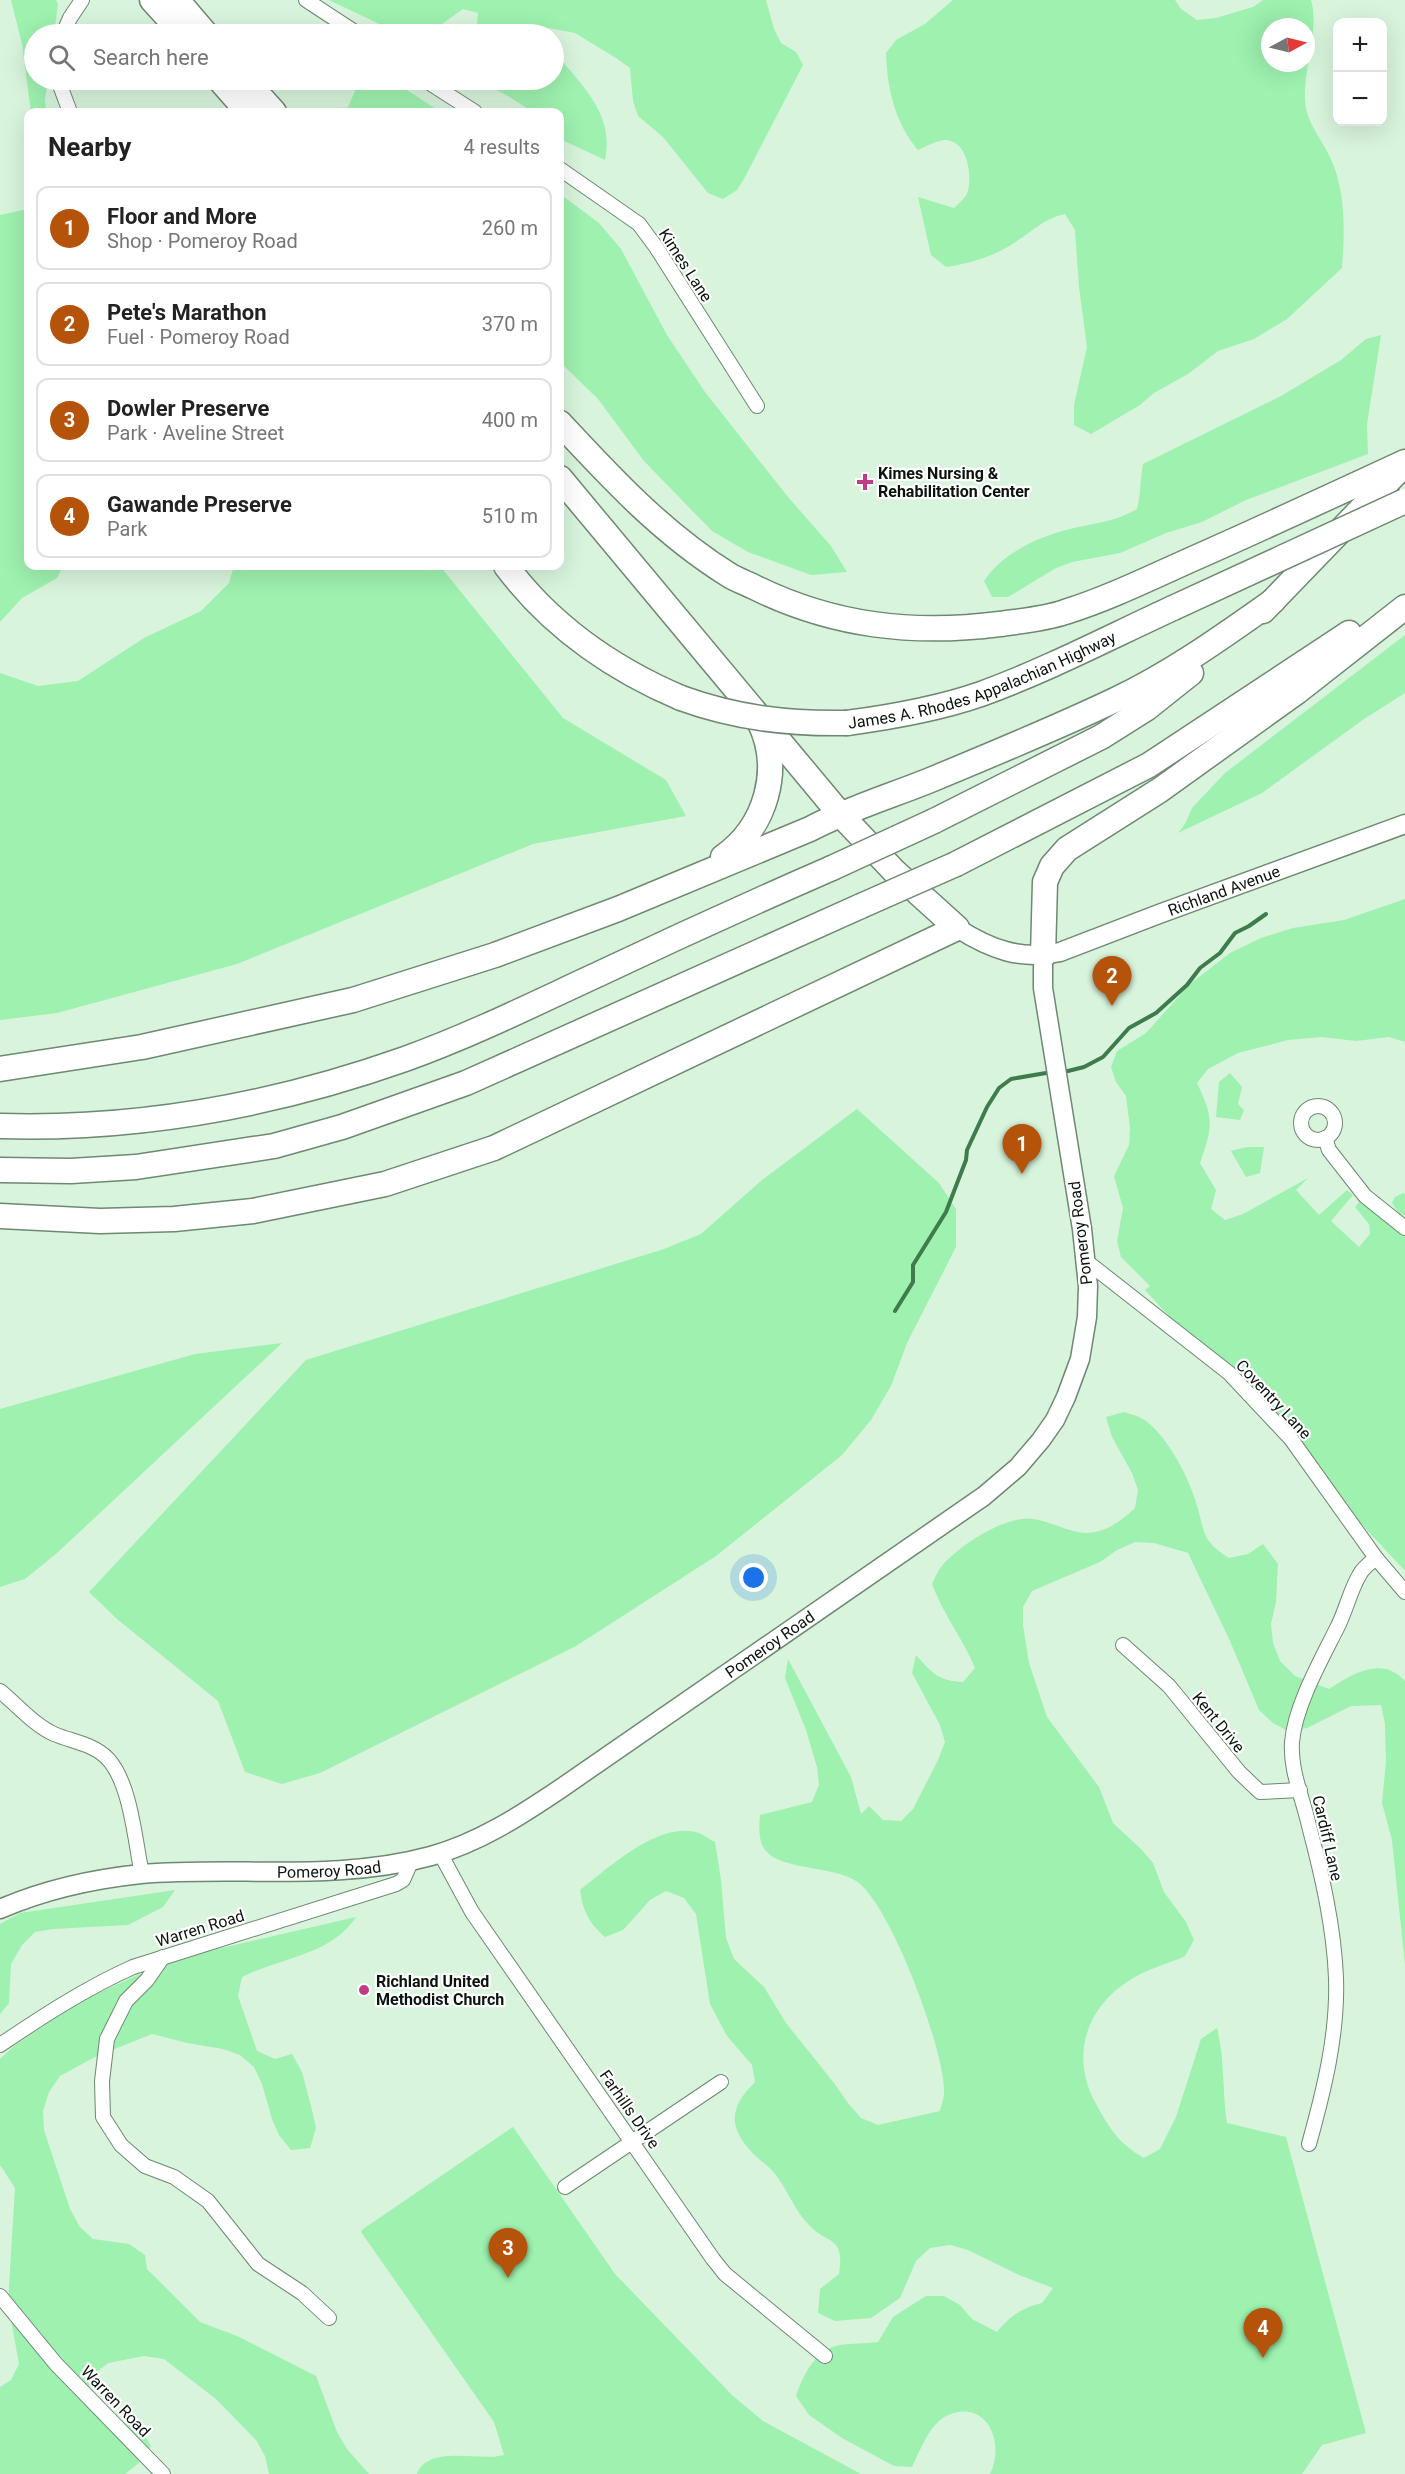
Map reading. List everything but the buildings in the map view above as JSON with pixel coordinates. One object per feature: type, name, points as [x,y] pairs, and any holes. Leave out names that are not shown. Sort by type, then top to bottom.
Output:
[{"type":"highway","points":[[152,0],[178,24]]},
{"type":"highway","points":[[177,0],[185,24]]},
{"type":"highway","points":[[214,90],[226,108]]},
{"type":"highway","points":[[229,90],[244,108]]},
{"type":"highway","points":[[254,90],[270,108]]},
{"type":"highway","points":[[564,427],[629,497],[683,544],[731,576],[768,595],[867,625],[922,629],[973,627],[1022,621],[1065,612],[1163,572],[1405,463]]},
{"type":"highway","points":[[0,1126],[44,1128],[91,1125],[205,1112],[299,1091],[362,1073],[477,1030],[934,821],[1101,737],[1147,708],[1199,667],[1273,601],[1405,463]]},
{"type":"highway","points":[[0,1216],[99,1221],[174,1219],[253,1211],[385,1184],[494,1148],[957,928],[894,871],[840,814],[564,484]]},
{"type":"highway","name":"James A. Rhodes Appalachian Highway","points":[[510,570],[555,619],[603,658],[647,683],[681,698],[723,712],[751,718],[808,723],[847,723],[916,712],[980,694],[1031,673],[1405,501]]},
{"type":"highway","points":[[0,1170],[71,1171],[136,1167],[274,1146],[342,1127],[466,1083],[956,864],[1149,765],[1405,596]]},
{"type":"highway","points":[[0,1069],[142,1047],[353,1000],[495,955],[618,909],[1115,700],[1189,659],[1273,601]]},
{"type":"highway","points":[[1042,956],[1045,882],[1052,866],[1067,849],[1160,790],[1299,691],[1405,608]]},
{"type":"highway","points":[[702,873],[737,848],[756,822],[766,799],[769,781],[765,734],[752,708]]},
{"type":"street","points":[[67,24],[82,0]]},
{"type":"street","points":[[306,0],[343,24]]},
{"type":"street","points":[[62,90],[68,108]]},
{"type":"street","points":[[441,90],[469,108]]},
{"type":"street","name":"Kimes Lane","points":[[564,172],[639,224],[757,406]]},
{"type":"street","name":"Richland Avenue","points":[[1042,956],[1077,947],[1159,914],[1405,824]]},
{"type":"street","points":[[957,928],[1003,952],[1042,956]]},
{"type":"street","name":"Pomeroy Road","points":[[0,1909],[65,1887],[142,1874],[346,1869],[412,1860],[440,1853],[494,1830],[524,1814],[922,1540],[1006,1478],[1041,1440],[1055,1420],[1074,1378],[1084,1340],[1087,1317],[1086,1261],[1043,988],[1042,956]]},
{"type":"street","points":[[1325,1138],[1329,1149],[1365,1196],[1405,1228]]},
{"type":"street","name":"Coventry Lane","points":[[1086,1261],[1229,1373],[1291,1439],[1376,1558],[1405,1592]]},
{"type":"street","name":"Cardiff Lane","points":[[1309,2144],[1320,2105],[1336,2013],[1336,1976],[1328,1911],[1300,1790],[1294,1775],[1292,1741],[1300,1711],[1319,1663],[1341,1620],[1360,1573],[1376,1558]]},
{"type":"street","name":"Kent Drive","points":[[1123,1645],[1169,1686],[1239,1772],[1260,1792],[1300,1790]]},
{"type":"street","points":[[0,1691],[39,1725],[54,1734],[95,1749],[107,1758],[120,1776],[142,1874]]},
{"type":"street","name":"Farhills Drive","points":[[440,1853],[472,1912],[725,2274],[825,2356]]},
{"type":"street","name":"Warren Road","points":[[0,2045],[97,1983],[163,1957],[396,1884],[403,1880],[412,1860]]},
{"type":"street","points":[[163,1957],[147,1980],[126,2001],[107,2039],[102,2081],[103,2117],[121,2145],[145,2166],[174,2177],[208,2202],[258,2264],[302,2294],[329,2319]]},
{"type":"street","points":[[566,2187],[721,2082]]},
{"type":"street","name":"Warren Road","points":[[0,2296],[56,2364],[163,2474]]},
{"type":"green space","points":[[11,0],[56,0],[58,4],[55,24],[24,24],[24,59]]},
{"type":"green space","points":[[329,0],[766,0],[774,29],[781,43],[796,52],[803,65],[745,177],[737,190],[723,199],[708,193],[663,137],[638,116],[633,101],[630,68],[575,33],[564,31],[564,24],[477,24],[478,13],[463,9],[442,24],[379,24]]},
{"type":"green space","points":[[953,0],[1175,0],[1181,9],[1197,20],[1216,18],[1253,7],[1263,0],[1311,0],[1314,18],[1261,18],[1261,72],[1307,72],[1306,108],[1335,168],[1339,182],[1344,225],[1342,268],[1287,319],[1254,339],[1218,351],[1188,374],[1091,434],[1074,425],[1074,405],[1087,347],[1079,287],[1075,230],[1065,214],[1045,222],[1000,251],[974,261],[946,267],[931,255],[918,197],[954,208],[967,194],[969,169],[964,153],[953,142],[945,140],[918,150],[903,128],[890,92],[888,79],[886,53],[896,40],[925,24]]},
{"type":"green space","points":[[564,63],[585,88],[600,114],[607,143],[605,160],[564,141],[564,108],[527,108],[496,90],[564,90]]},
{"type":"green space","points":[[28,90],[46,90],[46,108],[30,108]]},
{"type":"green space","points":[[355,90],[407,90],[435,108],[348,108]]},
{"type":"green space","points":[[564,197],[599,223],[621,249],[667,335],[705,392],[788,497],[831,546],[847,572],[811,575],[748,552],[712,531],[644,461],[598,399],[564,366]]},
{"type":"green space","points":[[24,210],[24,570],[61,570],[57,578],[22,598],[0,622],[0,215]]},
{"type":"green space","points":[[1381,335],[1367,424],[1368,454],[1246,500],[1202,522],[1166,533],[1120,553],[1072,562],[1056,568],[1008,597],[992,597],[984,581],[1001,562],[1022,547],[1058,532],[1113,519],[1137,509],[1143,464],[1281,396],[1341,360],[1366,339]]},
{"type":"green space","points":[[233,570],[443,570],[563,718],[666,780],[686,816],[533,844],[237,964],[57,1013],[0,1020],[0,673],[38,686],[78,681],[144,638],[201,611],[229,583]]},
{"type":"green space","points":[[1405,635],[1405,693],[1364,719],[1262,793],[1178,833],[1192,808],[1225,773]]},
{"type":"green space","points":[[1405,899],[1405,1042],[1389,1037],[1356,1041],[1322,1037],[1288,1040],[1238,1053],[1208,1069],[1197,1083],[1209,1114],[1210,1123],[1200,1163],[1216,1190],[1211,1209],[1225,1220],[1243,1214],[1308,1178],[1296,1190],[1319,1215],[1347,1190],[1353,1195],[1331,1221],[1359,1247],[1370,1234],[1369,1224],[1355,1207],[1362,1199],[1387,1217],[1405,1237],[1405,1571],[1145,1290],[1150,1286],[1121,1257],[1117,1241],[1123,1208],[1114,1176],[1129,1145],[1130,1128],[1126,1096],[1116,1082],[1111,1067],[1117,1051],[1146,1033],[1190,984],[1230,953],[1261,938],[1293,928],[1344,920]]},
{"type":"green space","points":[[1230,1073],[1242,1087],[1238,1104],[1244,1110],[1240,1120],[1216,1117],[1219,1082]]},
{"type":"green space","points":[[857,1109],[939,1183],[956,1209],[956,1247],[907,1343],[891,1386],[871,1420],[842,1455],[716,1556],[576,1646],[320,1773],[282,1784],[245,1772],[218,1701],[117,1619],[89,1592],[306,1360],[664,1249],[701,1234],[762,1180]]},
{"type":"green space","points":[[1247,1147],[1264,1147],[1260,1173],[1246,1177],[1231,1151]]},
{"type":"green space","points":[[1405,1194],[1405,1215],[1399,1214],[1392,1203],[1395,1197]]},
{"type":"green space","points":[[282,1343],[57,1553],[25,1579],[0,1587],[0,1409],[195,1354]]},
{"type":"green space","points":[[1124,1412],[1150,1424],[1167,1443],[1187,1480],[1205,1534],[1213,1546],[1229,1558],[1248,1554],[1263,1544],[1278,1564],[1276,1602],[1271,1624],[1273,1643],[1280,1661],[1295,1676],[1329,1689],[1357,1673],[1377,1668],[1396,1673],[1405,1681],[1405,1965],[1392,1840],[1382,1803],[1386,1762],[1385,1724],[1381,1705],[1351,1706],[1307,1728],[1288,1731],[1273,1723],[1259,1710],[1230,1641],[1188,1553],[1154,1543],[1135,1542],[1117,1550],[1100,1562],[1032,1591],[1023,1607],[1023,1625],[1029,1663],[1047,1717],[1099,1787],[1113,1823],[1153,1863],[1164,1892],[1186,1922],[1194,1940],[1185,1956],[1136,1976],[1115,1991],[1102,2005],[1086,2035],[1083,2051],[1088,2086],[1110,2128],[1128,2147],[1144,2158],[1160,2149],[1176,2117],[1201,2039],[1217,2028],[1227,2123],[1286,2137],[1366,2433],[1322,2445],[1302,2474],[990,2474],[996,2449],[989,2426],[982,2418],[972,2413],[960,2412],[940,2420],[926,2439],[912,2467],[894,2466],[842,2438],[809,2415],[796,2396],[802,2380],[817,2357],[832,2347],[840,2345],[878,2342],[893,2317],[926,2296],[944,2296],[960,2305],[972,2319],[997,2332],[1017,2313],[1042,2303],[1053,2288],[1019,2275],[968,2250],[950,2245],[930,2248],[916,2261],[900,2298],[871,2318],[835,2321],[818,2313],[820,2289],[839,2274],[840,2252],[833,2242],[816,2231],[804,2219],[776,2175],[752,2153],[737,2131],[735,2114],[737,2106],[755,2082],[752,2065],[727,2036],[710,2004],[696,1914],[684,1898],[666,1891],[650,1900],[623,1930],[605,1937],[588,1916],[580,1890],[635,1848],[668,1833],[684,1831],[699,1833],[715,1842],[726,1938],[734,1959],[764,1987],[786,2023],[848,2103],[861,2118],[878,2125],[940,2111],[944,2098],[942,2073],[926,2014],[899,1947],[870,1894],[856,1881],[846,1876],[783,1862],[773,1857],[766,1851],[760,1839],[760,1815],[812,1802],[819,1785],[817,1767],[806,1730],[785,1678],[788,1659],[851,1777],[861,1814],[869,1806],[883,1820],[901,1821],[913,1809],[945,1742],[940,1725],[912,1673],[916,1655],[932,1671],[948,1680],[963,1682],[975,1668],[932,1584],[937,1573],[949,1559],[970,1542],[1009,1522],[1033,1519],[1086,1533],[1107,1528],[1130,1513],[1135,1508],[1138,1490],[1132,1473],[1112,1437],[1106,1417]]},
{"type":"green space","points":[[175,1890],[163,1907],[128,1925],[35,1932],[22,1945],[11,1964],[9,2003],[0,2014],[0,1924],[20,1913]]},
{"type":"green space","points":[[356,1917],[346,1930],[319,1948],[242,1977],[238,1996],[257,2051],[275,2059],[292,2054],[302,2072],[316,2128],[310,2148],[291,2150],[279,2135],[254,2067],[240,2055],[223,2049],[152,2034],[95,2057],[60,2076],[49,2092],[43,2111],[44,2130],[70,2209],[80,2227],[93,2239],[129,2244],[145,2255],[147,2269],[200,2322],[237,2336],[316,2376],[337,2432],[347,2449],[369,2474],[269,2474],[265,2456],[256,2440],[216,2399],[164,2359],[144,2356],[108,2363],[93,2375],[89,2394],[96,2413],[141,2429],[151,2446],[140,2462],[125,2474],[0,2474],[0,2387],[11,2380],[19,2364],[8,2303],[15,2188],[0,2165],[0,2059],[14,2046],[77,2003],[170,1960]]},
{"type":"green space","points":[[513,2127],[615,2274],[732,2395],[763,2421],[861,2474],[417,2474],[423,2465],[432,2459],[504,2455],[494,2422],[361,2232]]},
{"type":"waterway","points":[[1068,1071],[1084,1067],[1103,1057],[1129,1028],[1156,1013],[1187,985],[1200,968],[1220,953],[1235,933],[1266,914]]},
{"type":"waterway","points":[[895,1311],[913,1282],[913,1265],[946,1212],[966,1160],[967,1150],[987,1107],[999,1088],[1011,1079],[1046,1073]]},
{"type":"place","name":"Kimes Nursing & Rehabilitation Center","points":[[865,482]]},
{"type":"place","name":"Pete's Marathon","points":[[1112,1006]]},
{"type":"place","name":"Floor and More","points":[[1022,1174]]},
{"type":"place","name":"Richland United Methodist Church","points":[[364,1990]]},
{"type":"place","name":"Dowler Preserve","points":[[508,2278]]},
{"type":"place","name":"Gawande Preserve","points":[[1263,2358]]}]
